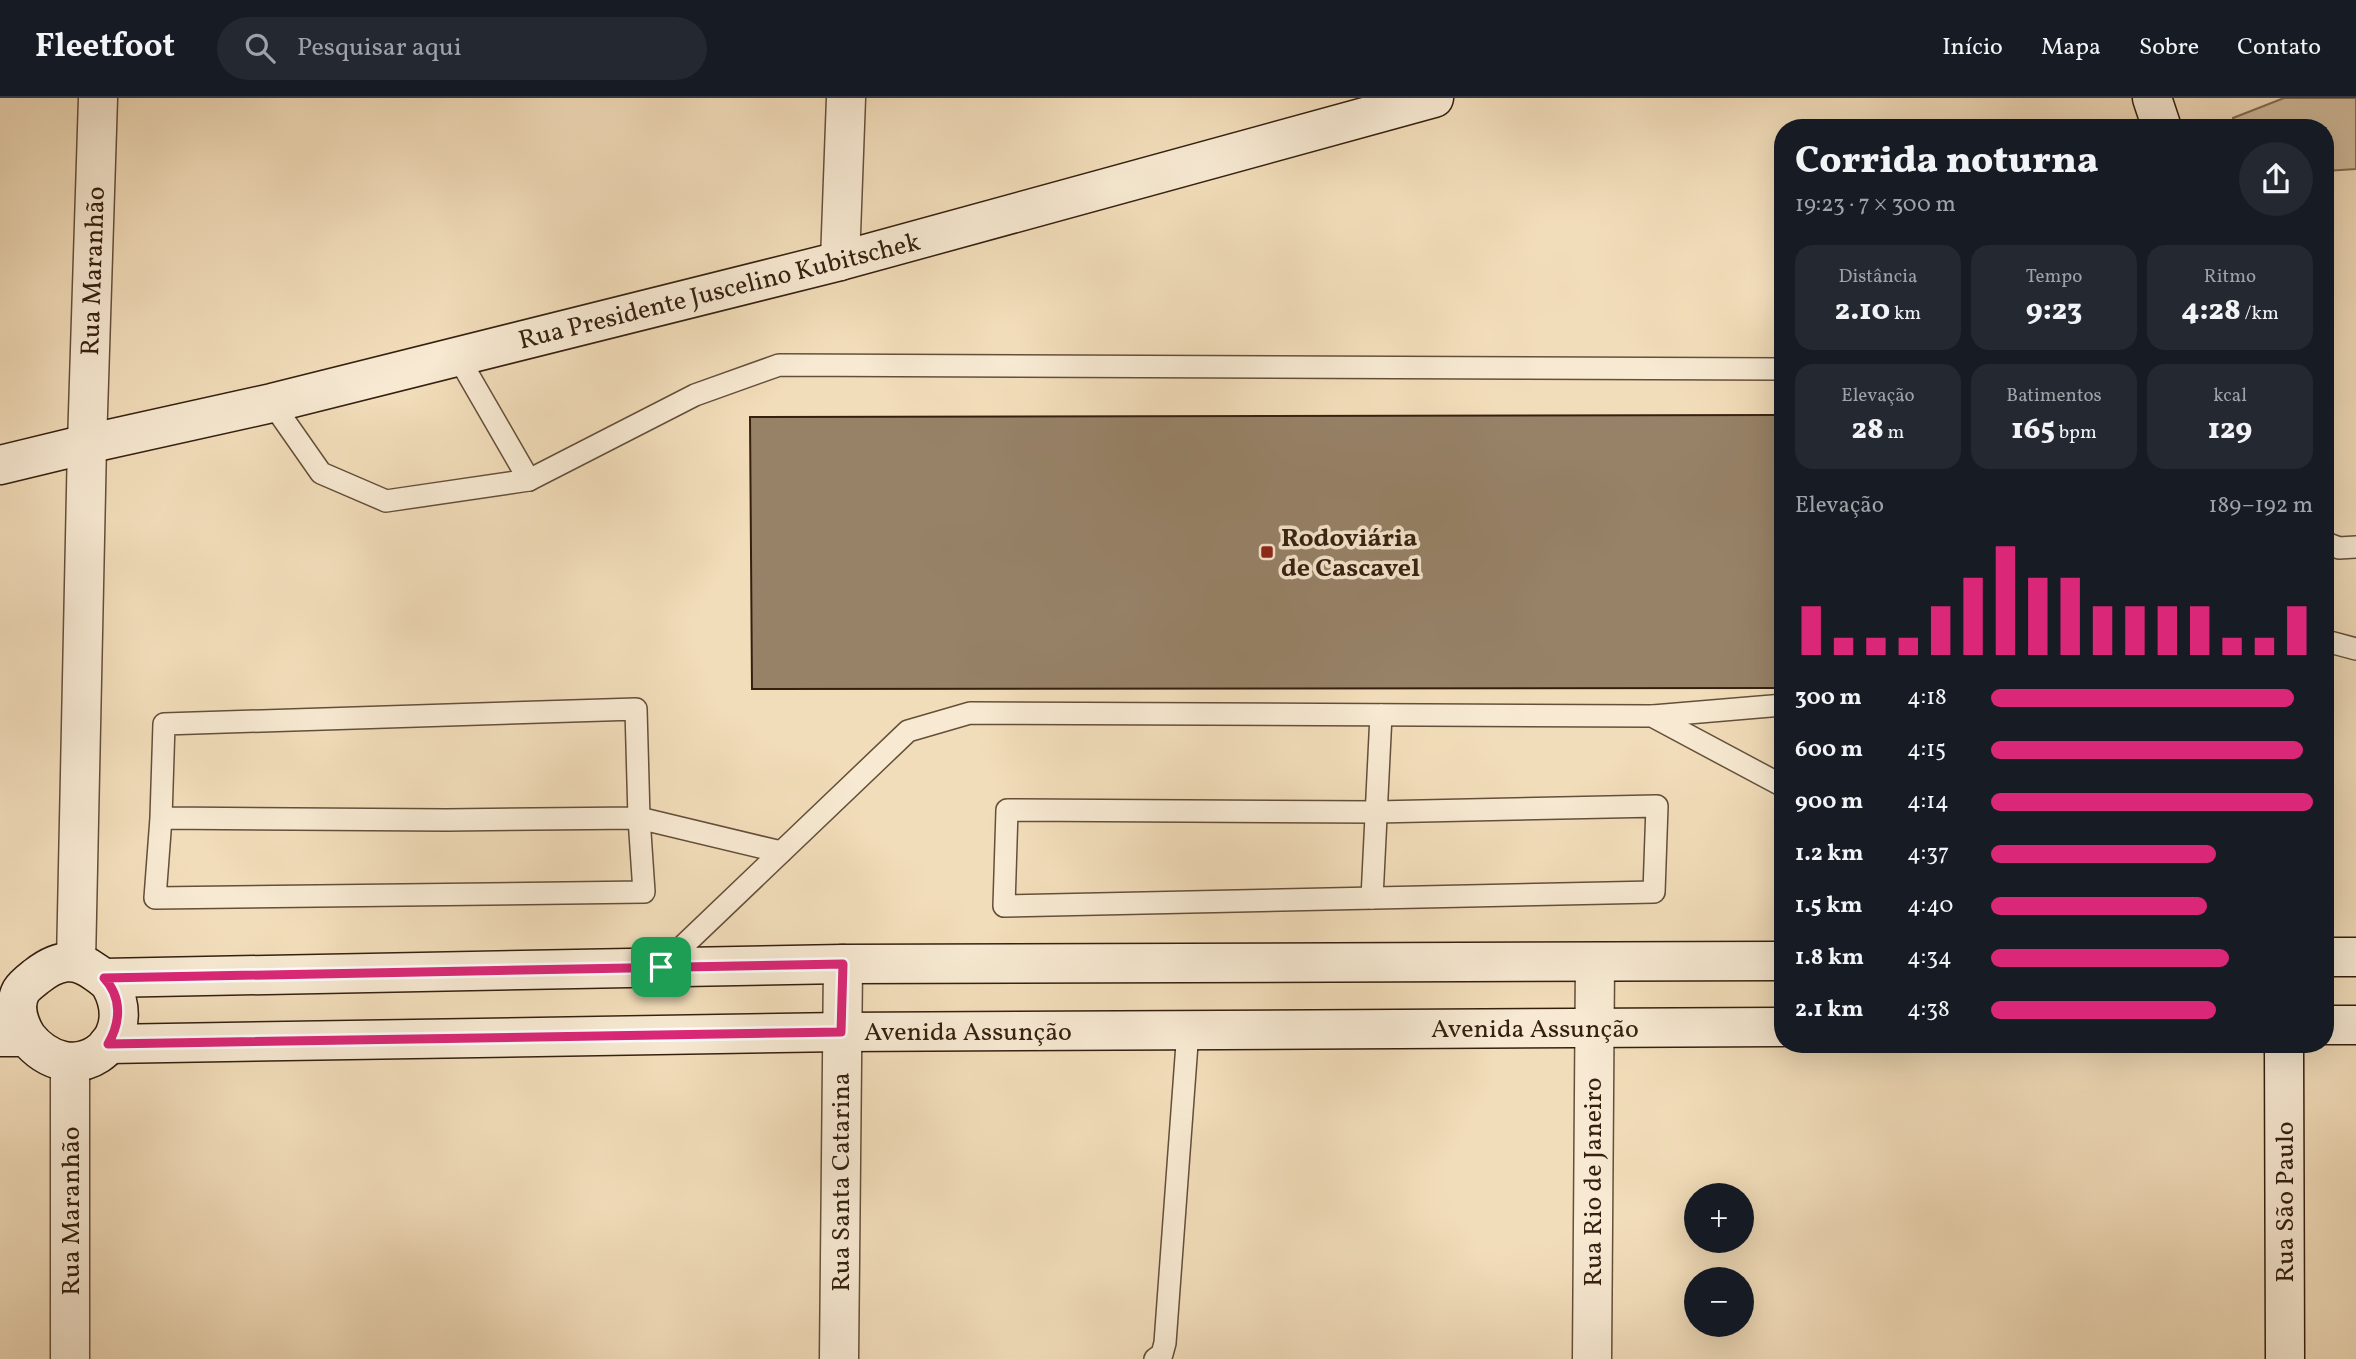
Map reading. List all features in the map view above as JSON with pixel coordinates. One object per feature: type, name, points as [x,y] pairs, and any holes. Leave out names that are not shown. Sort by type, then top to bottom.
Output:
[{"type":"main road","name":"Rua Maranhão","points":[[90,970],[87,444],[98,98]]},
{"type":"main road","points":[[841,261],[846,98]]},
{"type":"main road","name":"Rua Presidente Juscelino Kubitschek","points":[[0,465],[272,403],[841,261],[1434,98]]},
{"type":"main road","points":[[2152,98],[2159,119]]},
{"type":"main road","points":[[2334,957],[2356,957]]},
{"type":"main road","points":[[70,1062],[55,1060],[14,1037],[22,1029],[17,1011],[21,991],[16,980],[50,965],[90,970],[1774,961]]},
{"type":"main road","name":"Rua Rio de Janeiro","points":[[1592,1359],[1595,962]]},
{"type":"main road","name":"Rua Santa Catarina","points":[[839,1359],[843,964]]},
{"type":"main road","points":[[90,970],[110,985],[119,1007],[116,1031],[108,1044]]},
{"type":"main road","points":[[2334,1025],[2356,1026]]},
{"type":"main road","name":"Avenida Assunção","points":[[70,1062],[87,1060],[101,1053],[108,1044],[841,1032],[1774,1027]]},
{"type":"main road","name":"Rua São Paulo","points":[[2284,1053],[2285,1359]]},
{"type":"main road","name":"Rua Maranhão","points":[[70,1062],[70,1359]]},
{"type":"lane","points":[[458,357],[529,480]]},
{"type":"lane","points":[[272,403],[321,473],[386,501],[529,480],[695,395],[779,365],[1774,369]]},
{"type":"lane","points":[[2334,546],[2356,547]]},
{"type":"lane","points":[[2334,643],[2356,649]]},
{"type":"lane","points":[[661,967],[908,732],[970,713],[1652,716],[1774,706]]},
{"type":"lane","points":[[636,709],[644,892],[155,898],[161,818],[164,724],[636,709]]},
{"type":"lane","points":[[1372,898],[1381,715]]},
{"type":"lane","points":[[1652,716],[1774,781]]},
{"type":"lane","points":[[1657,806],[1654,892],[1372,898],[1004,906],[1007,810],[1376,812],[1657,806]]},
{"type":"lane","points":[[161,818],[639,818],[781,852]]},
{"type":"lane","points":[[1155,1359],[1162,1354],[1166,1343],[1188,1030]]},
{"type":"shaded area","points":[[2284,98],[2356,98],[2356,169],[2334,170],[2334,119],[2233,118]]},
{"type":"building","name":"Rodoviária de Cascavel","points":[[1774,415],[1774,688],[752,689],[750,417]]},
{"type":"place","name":"Rodoviária de Cascavel","points":[[1267,552]]},
{"type":"route","points":[[843,964],[841,1032],[108,1044],[116,1031],[119,1007],[110,985],[104,978],[661,967],[843,964]]}]
